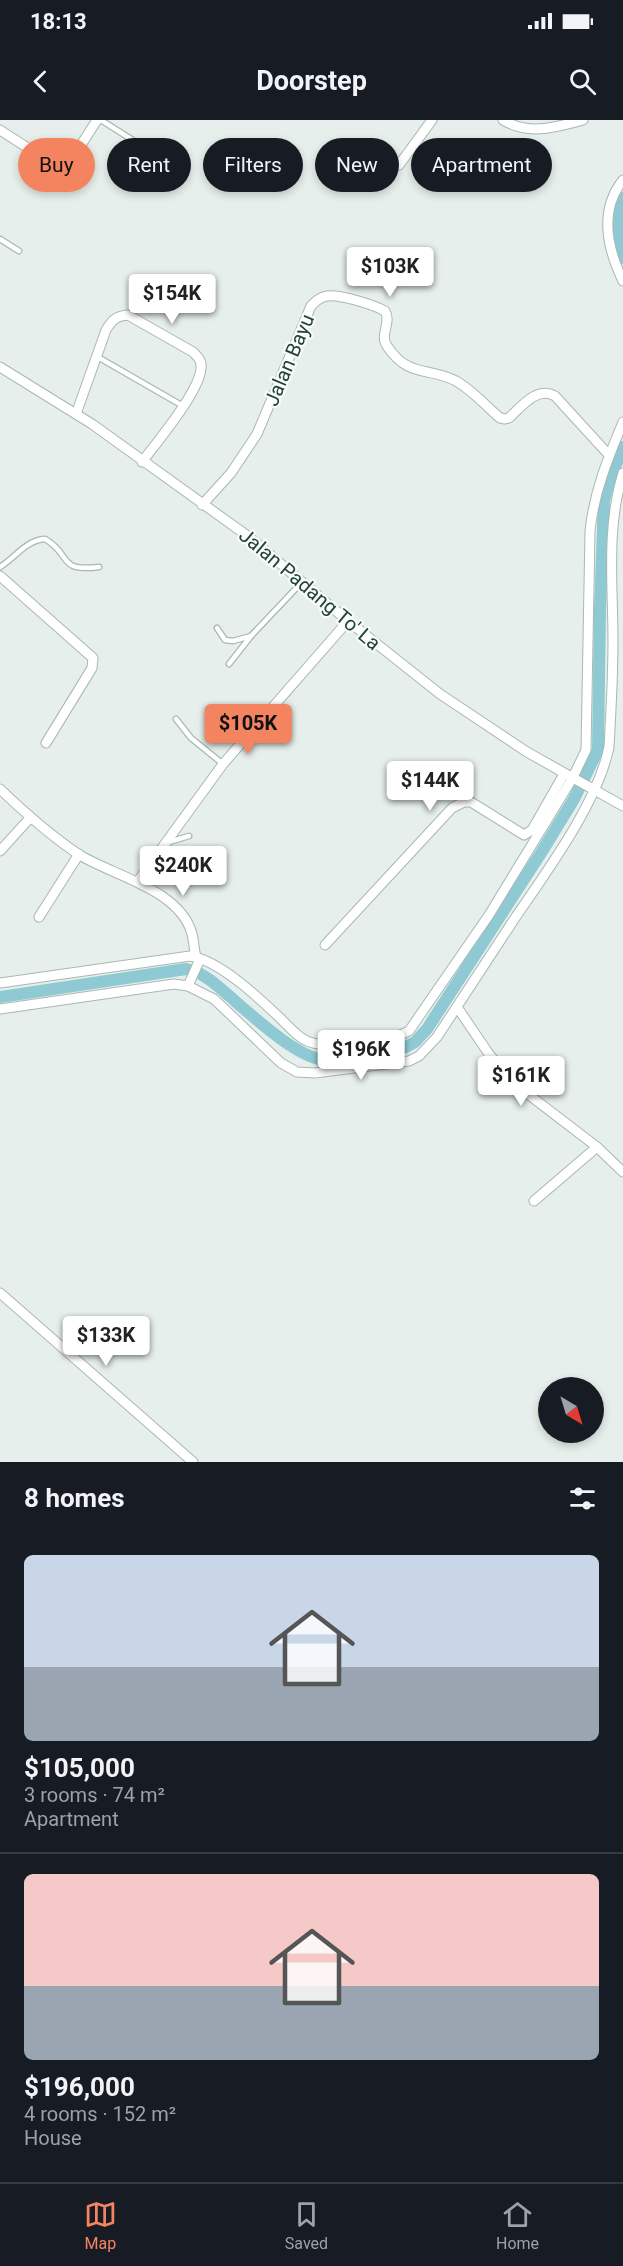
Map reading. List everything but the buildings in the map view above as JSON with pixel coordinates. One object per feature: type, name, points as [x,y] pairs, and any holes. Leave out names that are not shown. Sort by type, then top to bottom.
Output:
[{"type":"street","points":[[0,130],[48,161],[61,165],[72,159],[99,120]]},
{"type":"street","points":[[399,165],[432,120]]},
{"type":"street","points":[[503,120],[519,128],[532,130],[583,120]]},
{"type":"street","points":[[623,180],[612,194],[608,216],[608,235],[616,267],[623,281]]},
{"type":"street","name":"Jalan Bayu","points":[[202,505],[247,453],[311,306],[326,296],[337,296],[385,311],[388,319],[384,340],[395,356],[416,371],[461,384],[500,418],[509,418],[540,393],[548,392],[555,396],[609,455]]},
{"type":"street","points":[[76,414],[111,321],[118,316],[128,315],[193,352],[202,365],[200,375],[183,406],[142,462]]},
{"type":"street","name":"Jalan Padang To' La","points":[[0,367],[76,414],[249,537],[348,621],[440,694],[570,778],[623,806]]},
{"type":"street","points":[[0,983],[142,962],[198,959],[232,978],[300,1036],[312,1043],[326,1044],[400,1035],[409,1031],[482,925],[586,750],[590,531],[597,491],[623,422]]},
{"type":"street","points":[[0,1009],[161,984],[189,984],[214,999],[281,1063],[297,1072],[315,1073],[409,1061],[419,1056],[437,1037],[560,851],[606,761],[609,747],[613,645],[612,537],[616,496],[623,474]]},
{"type":"street","points":[[0,576],[93,658],[92,668],[46,742]]},
{"type":"street","points":[[138,881],[223,764],[348,621]]},
{"type":"street","points":[[325,945],[452,808],[465,802],[471,802],[524,836],[532,830],[570,778]]},
{"type":"street","points":[[0,789],[30,818],[79,854],[113,873],[138,881],[175,908],[192,933],[198,959],[189,984]]},
{"type":"street","points":[[0,850],[30,818]]},
{"type":"street","points":[[39,917],[79,854]]},
{"type":"street","points":[[457,1007],[489,1054],[511,1081],[597,1147],[623,1172]]},
{"type":"street","points":[[534,1201],[597,1147]]},
{"type":"street","points":[[0,1293],[193,1462]]},
{"type":"lane","points":[[99,120],[128,138]]},
{"type":"lane","points":[[0,239],[19,251]]},
{"type":"lane","points":[[96,356],[183,406]]},
{"type":"lane","points":[[0,567],[35,540],[45,539],[71,566],[81,569],[99,567]]},
{"type":"lane","points":[[229,664],[251,636],[303,581]]},
{"type":"lane","points":[[217,628],[225,640],[233,641],[251,636]]},
{"type":"lane","points":[[177,719],[191,738],[223,764]]},
{"type":"lane","points":[[166,843],[189,836]]},
{"type":"waterway","points":[[623,198],[617,218],[623,258]]},
{"type":"waterway","points":[[0,997],[186,969],[210,980],[282,1040],[313,1057],[326,1060],[406,1047],[415,1042],[427,1029],[541,853],[574,799],[598,750],[604,501],[623,447]]}]
